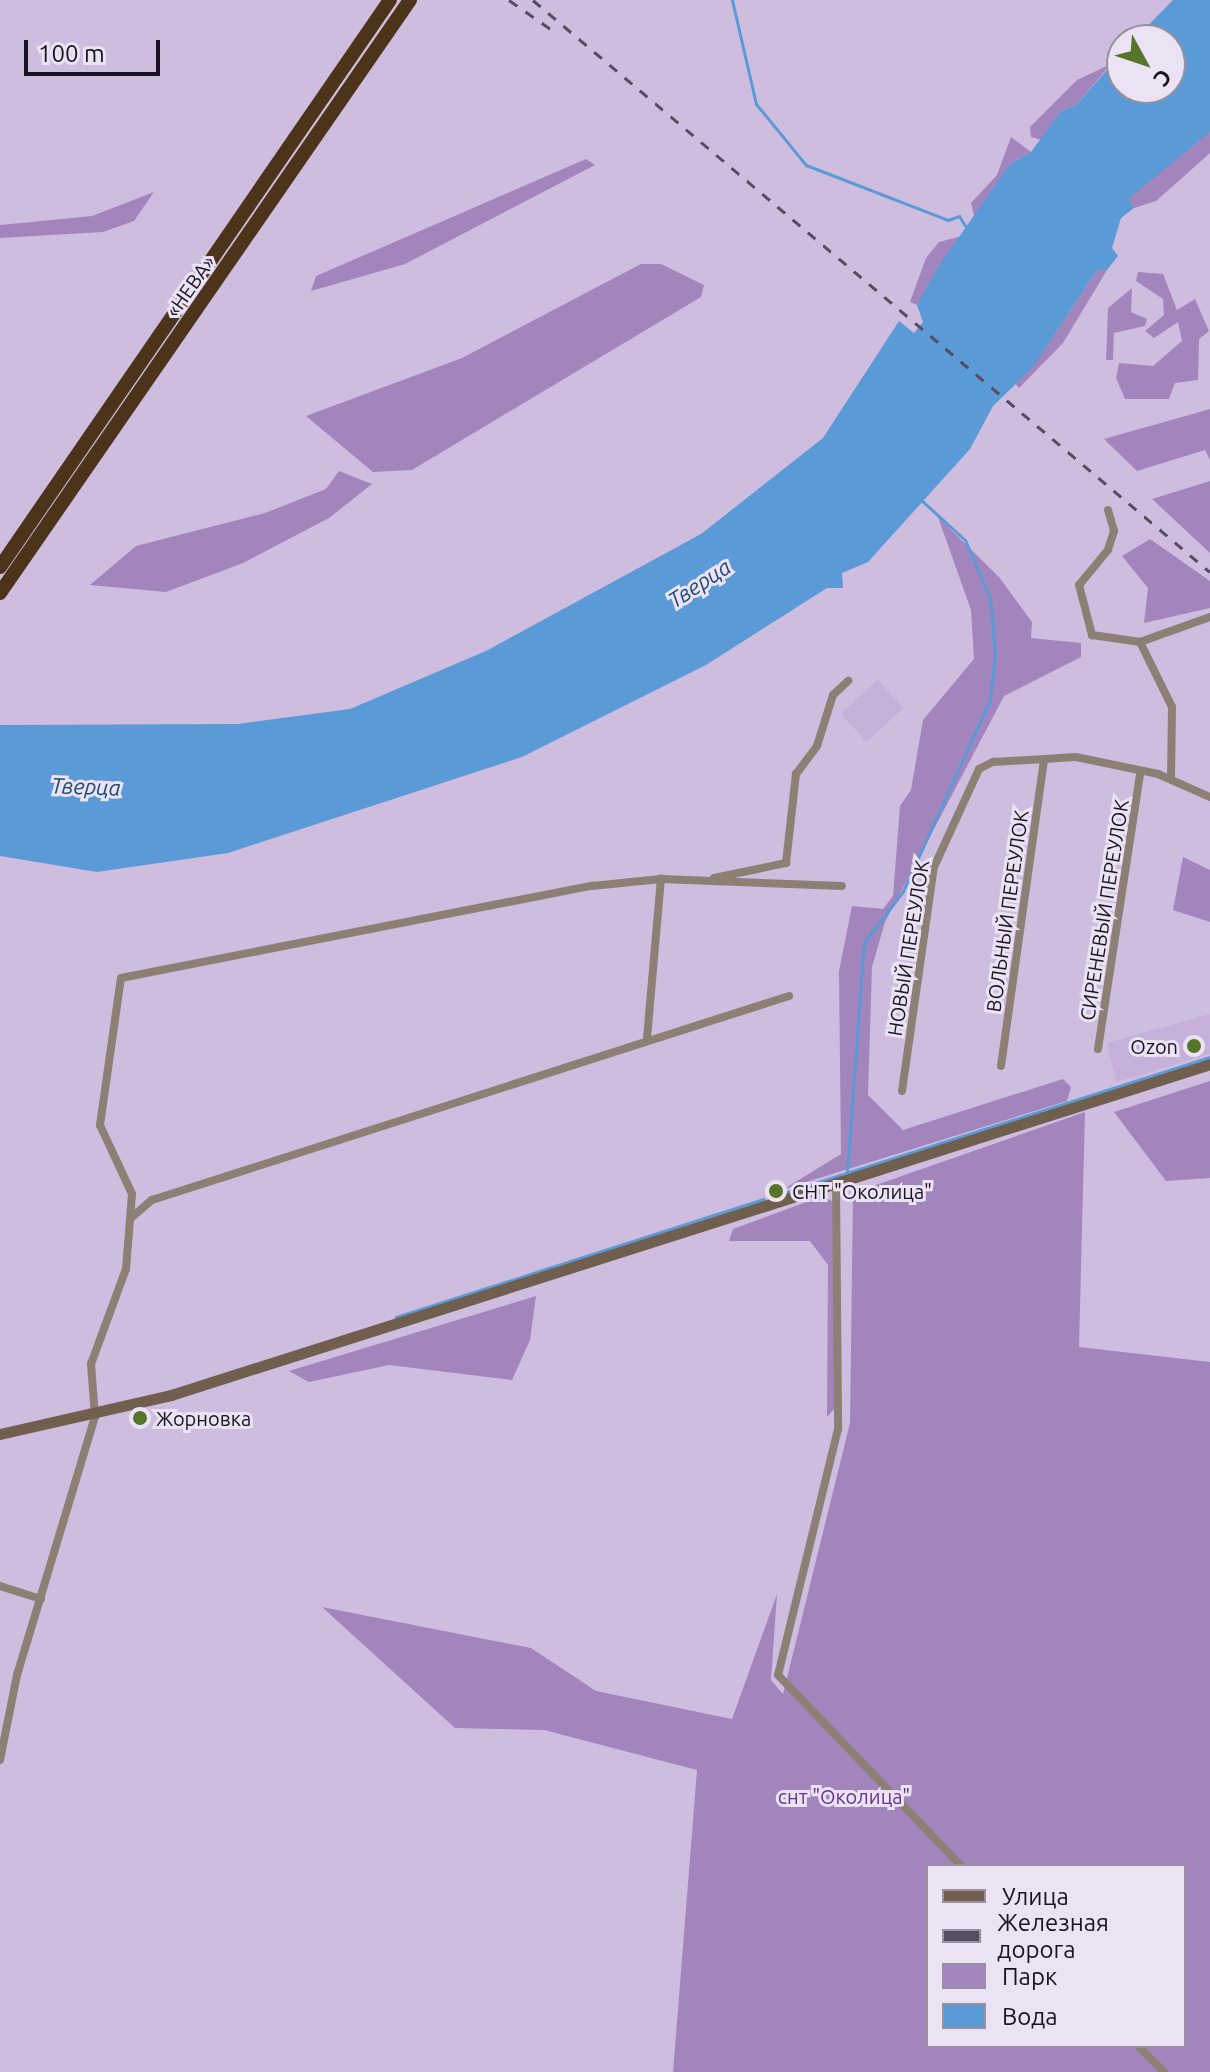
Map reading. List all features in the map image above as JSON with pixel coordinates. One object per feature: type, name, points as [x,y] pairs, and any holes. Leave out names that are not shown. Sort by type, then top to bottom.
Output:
[{"type":"highway","name":"«НЕВА»","points":[[0,567],[390,0]]},
{"type":"highway","name":"«НЕВА»","points":[[0,593],[410,0]]},
{"type":"main road","points":[[0,1434],[95,1417],[1210,1064]]},
{"type":"street","points":[[1108,510],[1114,531],[1108,550],[1079,585],[1086,623],[1104,641],[1140,642],[1210,617]]},
{"type":"street","points":[[1140,642],[1172,707],[1171,779]]},
{"type":"street","points":[[709,880],[786,863],[796,774],[817,746],[833,695],[848,681]]},
{"type":"street","points":[[1044,759],[1076,757],[1140,775],[1171,779],[1210,797]]},
{"type":"street","name":"НОВЫЙ ПЕРЕУЛОК","points":[[902,1091],[934,867],[979,769],[1044,759]]},
{"type":"street","name":"ВОЛЬНЫЙ ПЕРЕУЛОК","points":[[1001,1066],[1044,759]]},
{"type":"street","name":"СИРЕНЕВЫЙ ПЕРЕУЛОК","points":[[1098,1049],[1140,775]]},
{"type":"street","points":[[647,1038],[661,879]]},
{"type":"street","points":[[0,1760],[1,1738],[95,1417],[91,1364],[122,1283],[132,1194],[100,1125],[126,973],[661,879],[842,886]]},
{"type":"street","points":[[131,1219],[152,1200],[647,1038],[789,996]]},
{"type":"street","points":[[836,1184],[838,1429],[778,1675],[959,1864]]},
{"type":"street","points":[[0,1586],[41,1599]]},
{"type":"street","points":[[1140,2048],[1164,2072]]},
{"type":"shaded area","points":[[878,680],[903,708],[866,742],[841,713]]},
{"type":"shaded area","points":[[1210,1014],[1210,1054],[1116,1082],[1107,1043]]},
{"type":"green space","points":[[1106,66],[1076,105],[1061,111],[1042,140],[1031,137],[1030,127],[1077,80]]},
{"type":"green space","points":[[1210,132],[1210,153],[1156,201],[1134,208],[1129,198],[1144,179]]},
{"type":"green space","points":[[1011,137],[1031,152],[1010,164],[975,220],[971,203],[997,175]]},
{"type":"green space","points":[[586,159],[595,165],[405,264],[311,291],[316,276]]},
{"type":"green space","points":[[154,192],[134,221],[103,232],[0,238],[0,225],[92,216]]},
{"type":"green space","points":[[962,236],[917,305],[910,302],[926,258],[939,242]]},
{"type":"green space","points":[[641,264],[661,264],[704,285],[701,297],[412,470],[373,472],[306,416],[462,358]]},
{"type":"green space","points":[[1097,270],[1107,270],[1063,343],[1019,388],[1013,381],[1033,366]]},
{"type":"green space","points":[[1138,272],[1163,274],[1177,310],[1195,299],[1209,331],[1199,339],[1198,380],[1175,383],[1169,399],[1125,399],[1116,378],[1119,363],[1153,366],[1182,341],[1178,322],[1154,338],[1145,331],[1164,315],[1163,299],[1136,281]]},
{"type":"green space","points":[[1132,288],[1131,312],[1147,319],[1145,326],[1114,333],[1113,360],[1106,360],[1108,308]]},
{"type":"green space","points":[[1210,409],[1210,460],[1205,450],[1137,471],[1104,439]]},
{"type":"green space","points":[[339,471],[372,484],[329,518],[243,563],[166,592],[90,585],[136,546],[265,513],[326,489]]},
{"type":"green space","points":[[1210,481],[1210,553],[1152,499]]},
{"type":"green space","points":[[938,517],[999,577],[1032,622],[1031,638],[1081,643],[1081,657],[1004,696],[885,922],[872,967],[868,1095],[903,1130],[1063,1079],[1071,1087],[1067,1101],[784,1189],[841,1154],[839,971],[852,906],[883,909],[893,896],[900,806],[911,790],[923,720],[974,659],[971,610]]},
{"type":"green space","points":[[1150,539],[1210,581],[1210,608],[1144,623],[1148,588],[1122,556]]},
{"type":"green space","points":[[1183,857],[1210,870],[1210,922],[1173,910]]},
{"type":"green space","points":[[1210,1081],[1210,1178],[1166,1181],[1114,1112]]},
{"type":"green space","name":"снт \"Околица\"","points":[[1085,1112],[1079,1347],[1210,1362],[1210,2072],[673,2072],[697,1770],[544,1730],[455,1728],[322,1607],[531,1648],[596,1691],[732,1719],[777,1594],[771,1680],[783,1694],[850,1423],[853,1193]]},
{"type":"green space","points":[[823,1196],[835,1203],[834,1409],[827,1417],[828,1265],[810,1241],[729,1241],[733,1229]]},
{"type":"green space","points":[[536,1296],[530,1340],[512,1380],[389,1365],[309,1382],[289,1371]]},
{"type":"water","name":"Тверца","points":[[1173,0],[1210,0],[1210,132],[1129,198],[1134,208],[1121,218],[1112,248],[1118,256],[1107,270],[1097,270],[1033,367],[993,406],[970,449],[868,562],[842,573],[843,588],[827,588],[706,665],[522,757],[228,853],[97,872],[0,856],[0,725],[238,724],[350,709],[486,651],[701,534],[823,438],[899,321],[914,333],[923,322],[917,305],[938,267],[1010,164],[1031,152],[1061,111],[1076,105],[1106,71],[1106,104],[1186,104],[1186,24],[1150,24]]},
{"type":"waterway","points":[[732,0],[756,104],[806,165],[948,220],[959,216],[967,229]]},
{"type":"waterway","points":[[847,1173],[864,943],[903,891],[990,700],[995,653],[990,598],[965,540],[920,499]]},
{"type":"waterway","points":[[787,1192],[1210,1057]]},
{"type":"waterway","points":[[396,1317],[764,1199]]},
{"type":"railway","points":[[509,0],[555,32]]},
{"type":"railway","points":[[533,0],[1210,572]]},
{"type":"place","name":"Ozon","points":[[1194,1046]]},
{"type":"place","name":"СНТ \"Околица\"","points":[[776,1191]]},
{"type":"place","name":"Жорновка","points":[[140,1418]]}]
